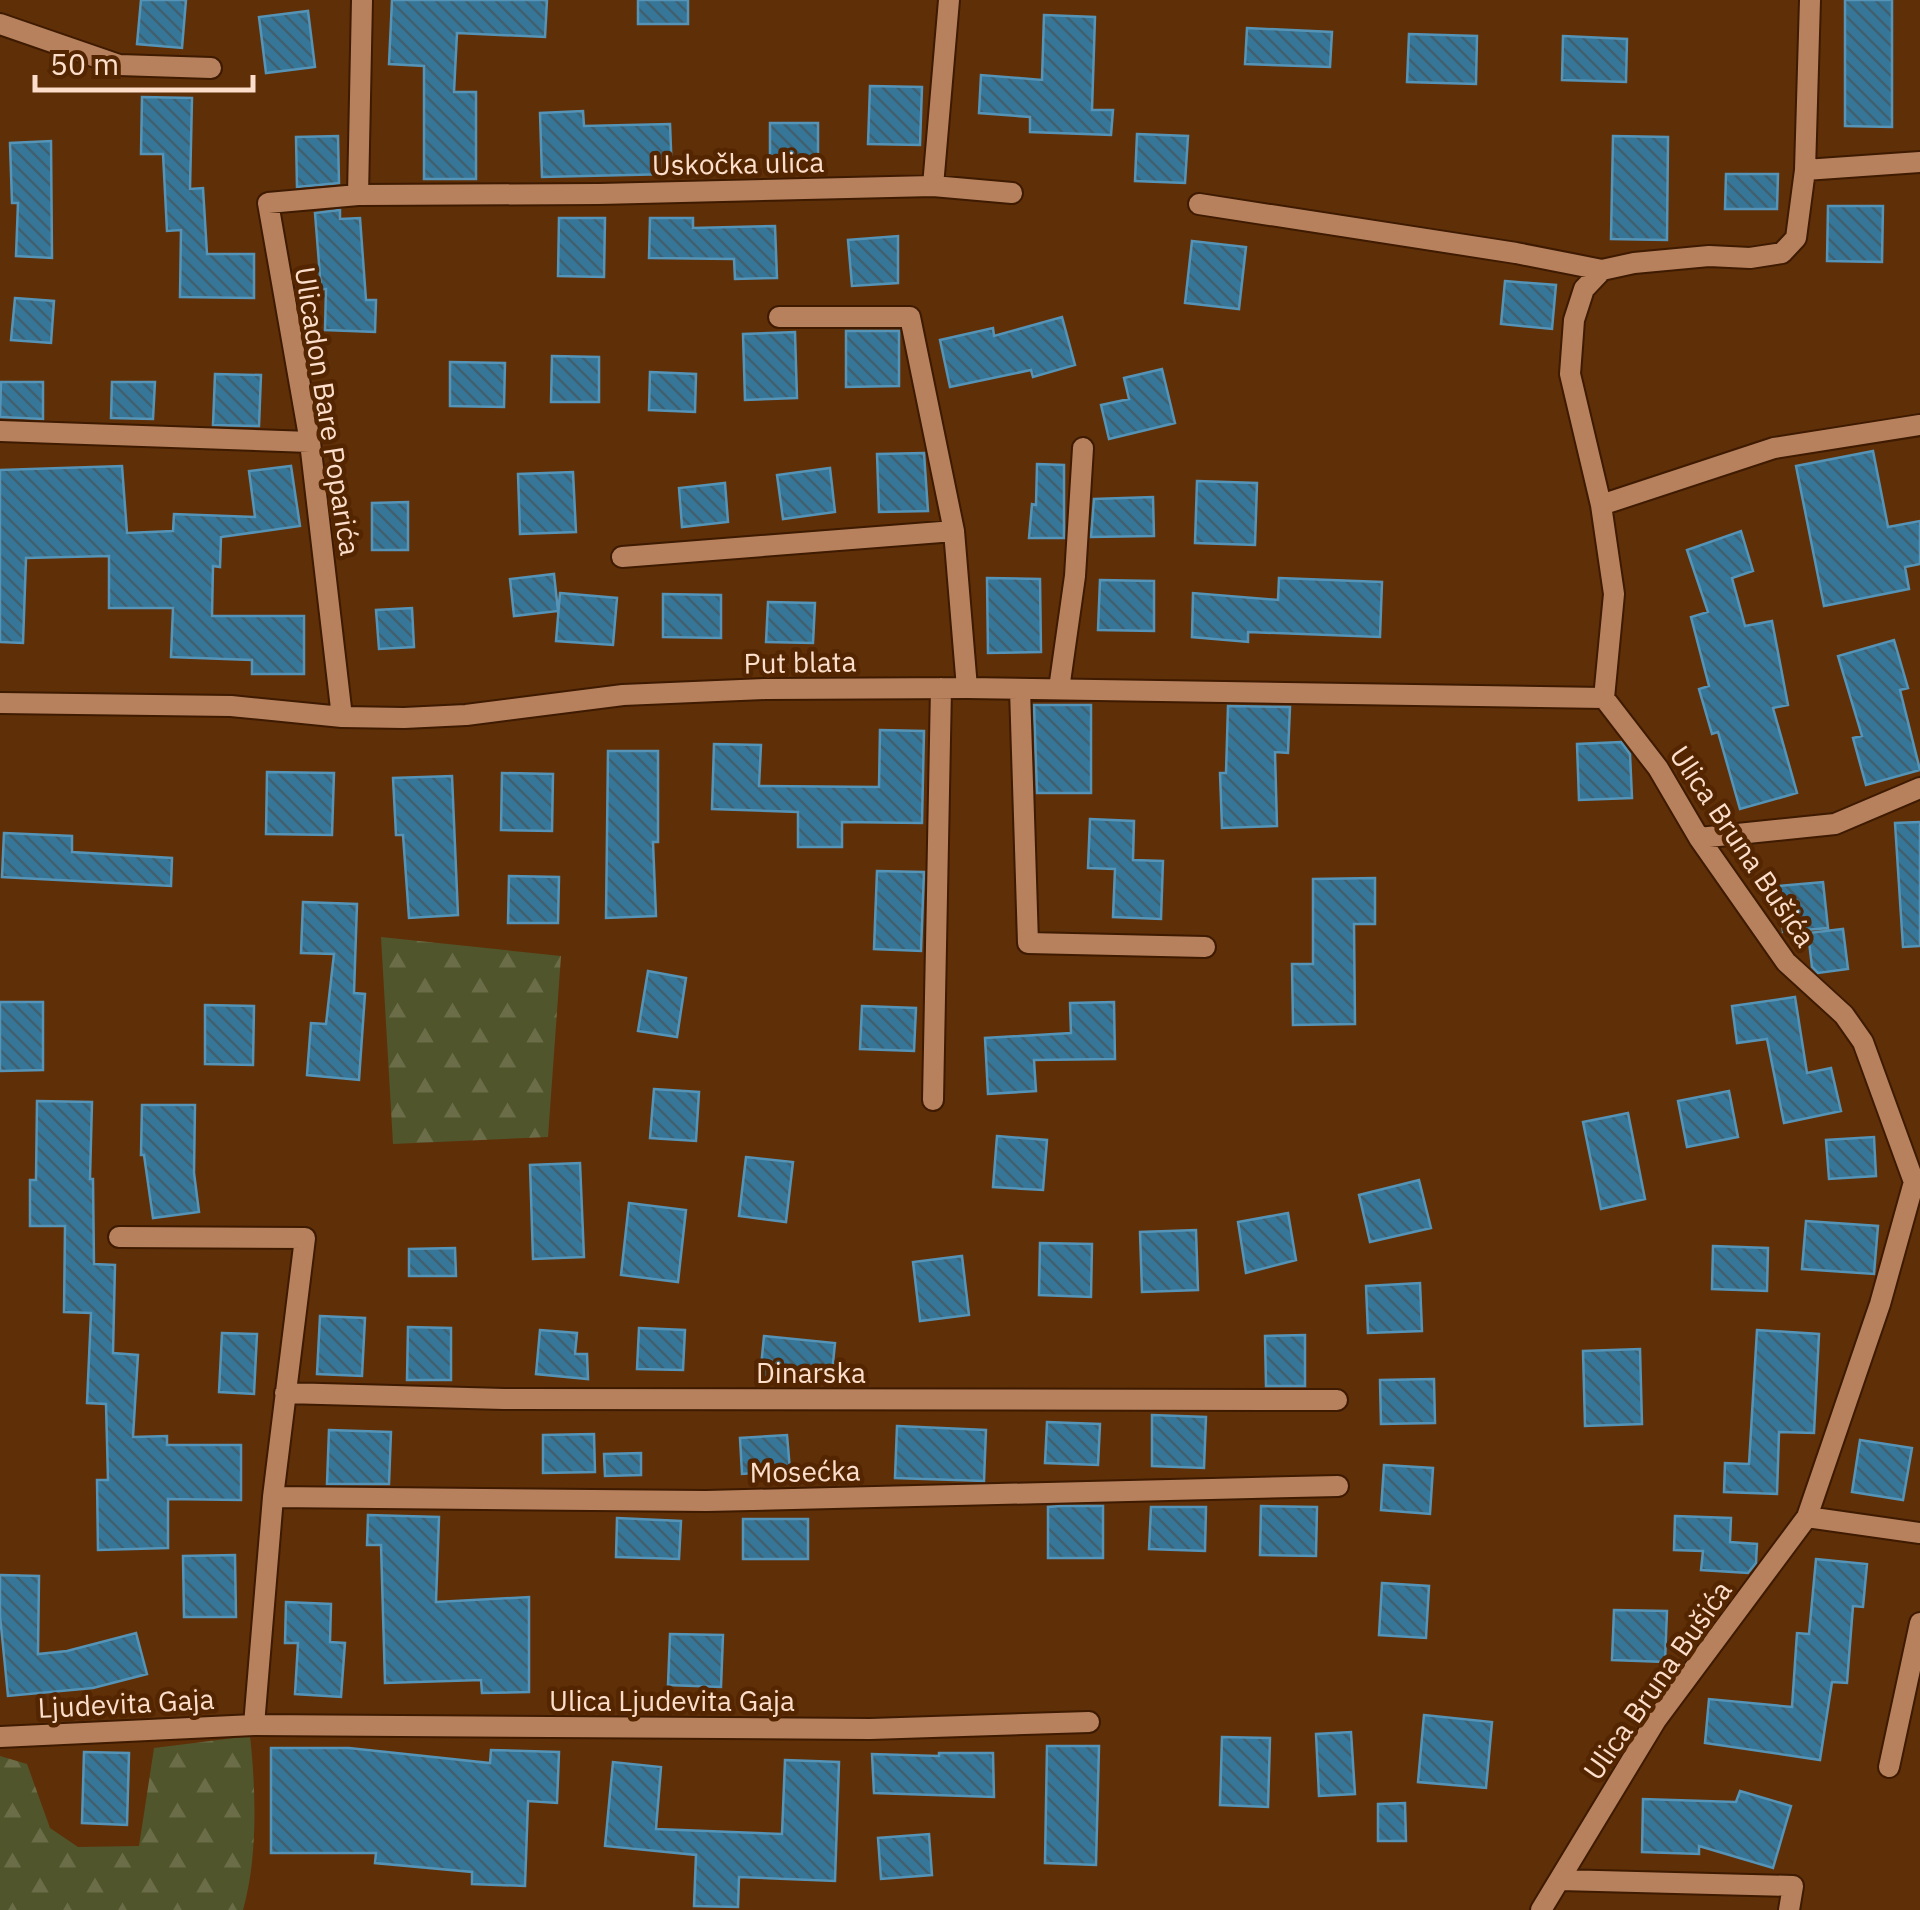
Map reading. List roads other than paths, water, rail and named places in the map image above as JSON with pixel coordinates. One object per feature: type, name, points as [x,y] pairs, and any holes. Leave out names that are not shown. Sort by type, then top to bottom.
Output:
[{"type":"street","points":[[358,195],[362,0]]},
{"type":"street","points":[[933,186],[950,0]]},
{"type":"street","points":[[1199,204],[1602,270],[1708,256],[1750,258],[1782,253],[1796,238],[1806,170],[1810,0]]},
{"type":"street","points":[[0,24],[119,65],[211,68]]},
{"type":"street","points":[[1806,170],[1920,162]]},
{"type":"street","name":"Uskočka ulica","points":[[358,195],[933,186],[1012,192]]},
{"type":"street","name":"Ulicadon Bare Poparića","points":[[342,717],[310,442],[268,203],[358,195]]},
{"type":"street","points":[[1602,270],[1584,288],[1574,320],[1570,374],[1600,505],[1614,594],[1604,698]]},
{"type":"street","points":[[780,317],[910,317],[954,531],[968,688]]},
{"type":"street","points":[[1600,505],[1774,448],[1920,425]]},
{"type":"street","points":[[0,431],[310,442]]},
{"type":"street","points":[[1059,689],[1075,576],[1083,448]]},
{"type":"street","points":[[622,557],[954,531]]},
{"type":"street","points":[[932,1100],[941,688]]},
{"type":"street","name":"Put blata","points":[[0,703],[231,706],[342,717],[466,715],[623,695],[765,689],[968,688],[1604,698]]},
{"type":"street","points":[[1020,690],[1028,942],[1205,947]]},
{"type":"street","name":"Ulica Bruna Bušića","points":[[1542,1910],[1656,1720],[1807,1517],[1917,1182],[1863,1042],[1844,1014],[1786,962],[1700,838],[1658,768],[1604,698]]},
{"type":"street","points":[[1700,838],[1835,824],[1920,788]]},
{"type":"street","points":[[118,1237],[305,1238],[274,1496],[254,1725]]},
{"type":"street","name":"Dinarska","points":[[285,1393],[504,1398],[1337,1400]]},
{"type":"street","name":"Mosećka","points":[[274,1496],[706,1501],[1338,1486]]},
{"type":"street","points":[[1807,1517],[1920,1533]]},
{"type":"street","points":[[1889,1767],[1920,1623]]},
{"type":"street","name":"Ulica Ljudevita Gaja","points":[[254,1725],[870,1728],[1089,1722]]},
{"type":"street","name":"Ljudevita Gaja","points":[[0,1737],[254,1725]]},
{"type":"street","points":[[1560,1880],[1793,1886],[1788,1910]]}]
